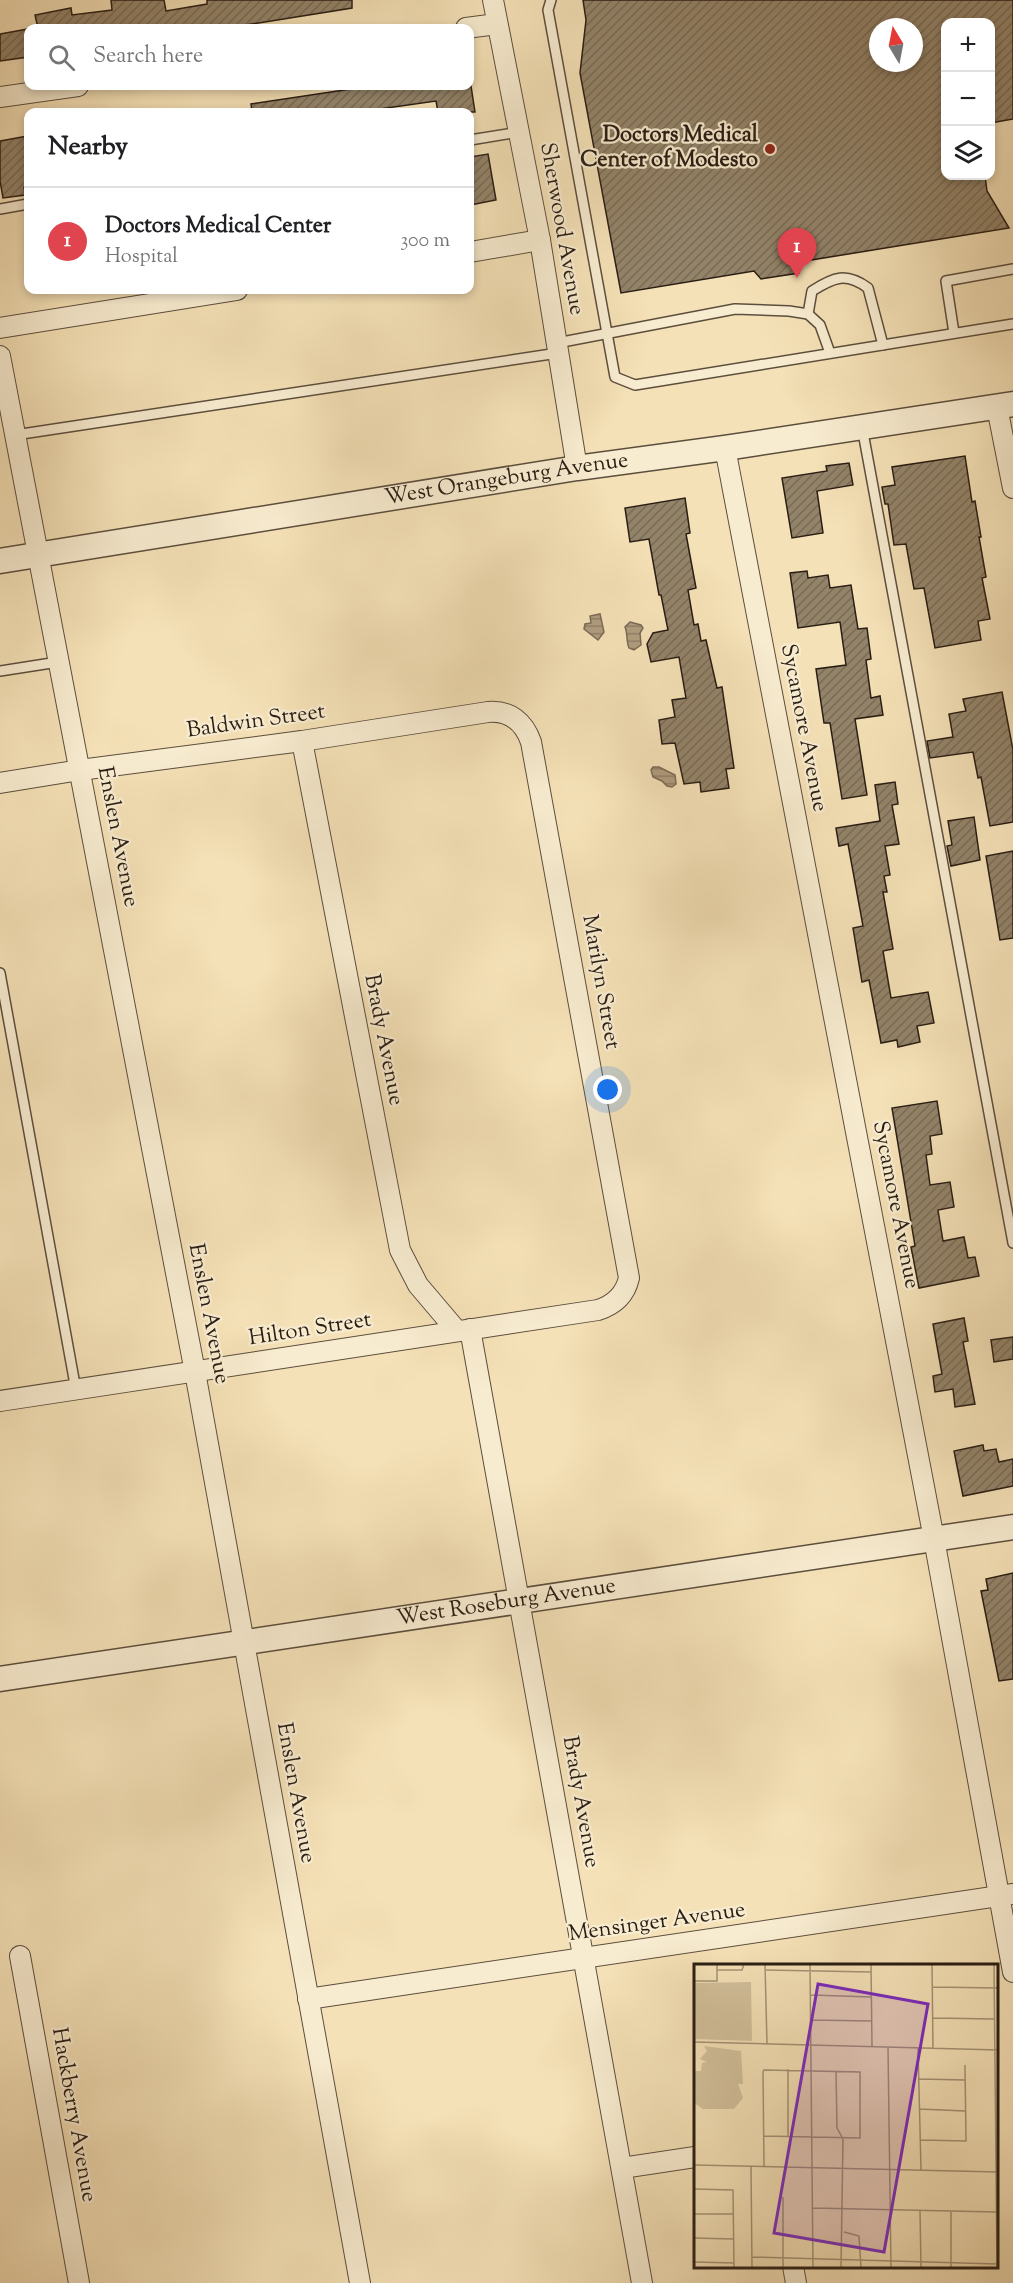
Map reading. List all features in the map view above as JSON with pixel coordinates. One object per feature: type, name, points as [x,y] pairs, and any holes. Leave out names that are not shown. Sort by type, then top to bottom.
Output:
[{"type":"street","name":"Sherwood Avenue","points":[[493,0],[540,240],[577,468]]},
{"type":"street","points":[[474,27],[497,24]]},
{"type":"street","points":[[0,97],[50,90]]},
{"type":"street","points":[[474,251],[540,240]]},
{"type":"street","points":[[0,328],[212,294]]},
{"type":"street","name":"Enslen Avenue","points":[[0,356],[195,1372],[360,2283]]},
{"type":"street","points":[[1005,405],[1013,488]]},
{"type":"street","name":"West Orangeburg Avenue","points":[[0,561],[577,468],[862,428],[1005,405]]},
{"type":"street","name":"Sycamore Avenue","points":[[725,448],[934,1539],[1006,1895],[1013,1972]]},
{"type":"street","name":"Baldwin Street","points":[[0,783],[80,770],[302,741],[488,711],[506,713],[516,718]]},
{"type":"street","name":"Marilyn Street","points":[[516,718],[527,731],[531,742],[626,1254],[629,1278],[622,1294]]},
{"type":"street","name":"Brady Avenue","points":[[302,741],[400,1250],[418,1285],[464,1330],[521,1600],[642,2283]]},
{"type":"street","name":"Hilton Street","points":[[0,1401],[598,1310],[615,1302],[622,1294]]},
{"type":"street","name":"West Roseburg Avenue","points":[[0,1679],[1013,1527]]},
{"type":"street","name":"Mensinger Avenue","points":[[308,1999],[1006,1895]]},
{"type":"street","name":"Hackberry Avenue","points":[[20,1956],[79,2283]]},
{"type":"street","points":[[622,2168],[694,2157]]},
{"type":"street","points":[[793,2268],[796,2283]]},
{"type":"lane","points":[[551,0],[548,10],[615,377],[634,384],[1013,324]]},
{"type":"lane","points":[[474,139],[519,132]]},
{"type":"lane","points":[[0,208],[24,205]]},
{"type":"lane","points":[[954,333],[946,282],[1013,269]]},
{"type":"lane","points":[[808,314],[812,291],[832,278],[856,279],[868,288],[883,345]]},
{"type":"lane","points":[[14,435],[558,348],[608,334],[735,309],[808,314],[820,326],[830,353]]},
{"type":"lane","points":[[862,428],[1013,1243]]},
{"type":"lane","points":[[0,671],[58,662]]},
{"type":"lane","points":[[0,973],[75,1390]]},
{"type":"shaded area","points":[[600,614],[604,632],[598,640],[584,629],[585,624],[591,623],[590,616]]},
{"type":"shaded area","points":[[630,622],[641,625],[643,628],[640,633],[641,645],[634,650],[629,648],[625,627]]},
{"type":"shaded area","points":[[653,767],[659,767],[675,775],[676,784],[672,787],[667,786],[653,777],[651,770]]},
{"type":"building","points":[[111,0],[164,0],[166,11],[207,4],[207,0],[352,0],[352,8],[252,24],[37,24],[35,15],[71,8],[72,15],[112,10]]},
{"type":"building","name":"Doctors Medical Center of Modesto","points":[[583,0],[1013,0],[1013,119],[995,122],[995,18],[941,18],[941,180],[986,180],[987,191],[1009,228],[799,262],[799,273],[761,279],[754,271],[621,293],[580,73],[586,20]]},
{"type":"building","points":[[24,30],[24,58],[0,61],[0,34]]},
{"type":"building","points":[[344,90],[472,90],[475,112],[474,108],[437,108],[436,101],[386,108],[252,108],[251,104]]},
{"type":"building","points":[[24,137],[24,195],[3,198],[0,181],[0,141]]},
{"type":"building","points":[[488,154],[496,200],[474,204],[474,156]]},
{"type":"building","points":[[965,456],[972,502],[975,501],[981,537],[979,537],[986,577],[982,578],[990,619],[978,621],[981,640],[935,648],[924,588],[914,589],[906,544],[894,545],[888,504],[885,504],[882,487],[895,485],[892,467]]},
{"type":"building","points":[[849,463],[853,485],[817,491],[823,533],[792,538],[782,478],[827,471],[826,466]]},
{"type":"building","points":[[685,498],[690,533],[686,534],[696,588],[688,590],[694,625],[698,624],[701,641],[706,640],[717,688],[722,687],[734,768],[726,769],[729,788],[701,792],[700,782],[684,784],[675,743],[662,744],[659,720],[675,717],[672,700],[686,698],[679,657],[651,662],[647,644],[653,633],[668,630],[649,539],[630,542],[625,508]]},
{"type":"building","points":[[807,571],[808,578],[828,575],[830,588],[851,585],[858,629],[867,628],[871,659],[866,660],[871,698],[880,696],[883,715],[855,719],[867,795],[842,799],[830,723],[824,723],[816,669],[846,665],[840,622],[798,628],[790,573]]},
{"type":"building","points":[[1002,692],[1013,750],[1013,822],[990,826],[981,777],[978,778],[973,752],[930,758],[927,741],[953,737],[949,714],[966,711],[963,699]]},
{"type":"building","points":[[895,782],[898,804],[892,805],[899,844],[885,846],[890,875],[884,876],[887,892],[883,892],[893,949],[883,951],[891,998],[928,992],[934,1023],[917,1026],[920,1042],[898,1047],[897,1040],[881,1043],[869,980],[862,982],[853,928],[863,926],[848,844],[839,846],[836,828],[880,821],[875,785]]},
{"type":"building","points":[[974,817],[980,860],[951,866],[947,846],[952,845],[948,821]]},
{"type":"building","points":[[1013,851],[1013,938],[1000,940],[986,856]]},
{"type":"building","points":[[937,1101],[942,1134],[930,1136],[932,1154],[926,1155],[930,1185],[950,1182],[954,1207],[938,1210],[943,1241],[964,1237],[968,1258],[975,1257],[979,1276],[919,1288],[911,1247],[915,1246],[892,1108]]},
{"type":"building","points":[[964,1318],[968,1341],[963,1342],[975,1404],[955,1407],[953,1389],[935,1392],[933,1376],[942,1374],[933,1324]]},
{"type":"building","points":[[1013,1337],[1013,1359],[994,1362],[991,1340]]},
{"type":"building","points":[[983,1445],[984,1451],[996,1449],[999,1462],[1013,1459],[1013,1486],[963,1496],[954,1451]]},
{"type":"building","points":[[1013,1573],[1013,1679],[999,1681],[981,1591],[988,1590],[986,1579]]},
{"type":"place","name":"Doctors Medical Center of Modesto","points":[[770,149]]},
{"type":"place","name":"Doctors Medical Center","points":[[797,278]]}]
